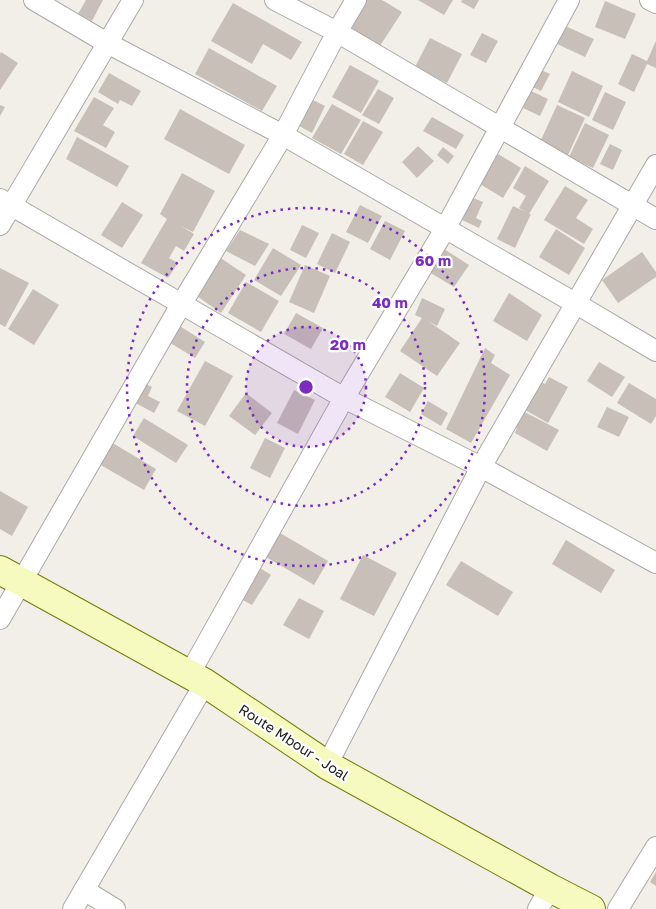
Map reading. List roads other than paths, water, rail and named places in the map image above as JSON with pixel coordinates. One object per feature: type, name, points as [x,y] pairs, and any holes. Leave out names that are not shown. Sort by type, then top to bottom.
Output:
[{"type":"main road","name":"Route Mbour - Joal","points":[[11,576],[197,679],[327,765],[544,899],[591,909]]},
{"type":"street","points":[[34,0],[106,43],[283,135],[656,351]]},
{"type":"street","points":[[0,225],[6,202],[133,0]]},
{"type":"street","points":[[275,0],[337,32],[656,219]]},
{"type":"street","points":[[0,619],[11,576],[182,303],[283,135],[356,0]]},
{"type":"street","points":[[73,909],[197,679],[344,398],[444,229],[501,128],[569,0]]},
{"type":"street","points":[[650,0],[656,3]]},
{"type":"street","points":[[327,765],[481,467],[656,165]]},
{"type":"street","points":[[6,202],[344,398],[653,556]]},
{"type":"street","points":[[618,909],[656,847]]},
{"type":"street","points":[[84,890],[115,909]]}]
